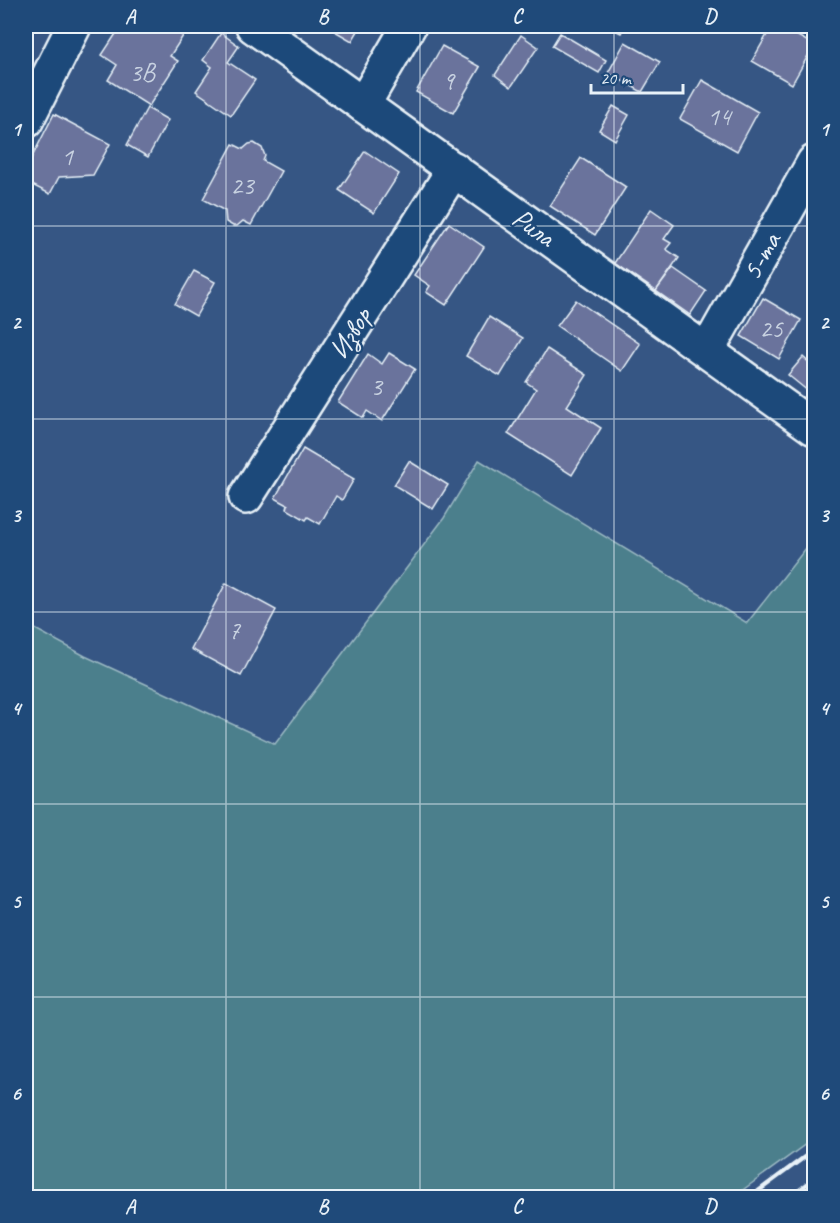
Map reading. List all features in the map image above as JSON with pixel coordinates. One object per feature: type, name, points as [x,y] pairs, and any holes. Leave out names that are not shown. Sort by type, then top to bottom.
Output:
[{"type":"street","points":[[26,122],[74,26]]},
{"type":"street","name":"Рила","points":[[253,26],[814,428]]},
{"type":"street","points":[[363,105],[409,26]]},
{"type":"street","name":"5-та","points":[[707,351],[814,162]]},
{"type":"street","name":"Извор","points":[[246,497],[454,169]]},
{"type":"green space","points":[[479,460],[747,623],[814,538],[814,1138],[733,1197],[26,1197],[26,624],[85,656],[275,744],[444,518]]},
{"type":"building","points":[[121,26],[167,26],[183,36],[170,56],[178,61],[149,106],[108,80],[117,65],[102,55]]},
{"type":"building","points":[[326,26],[361,26],[352,41]]},
{"type":"building","points":[[607,26],[625,26],[621,33]]},
{"type":"building","points":[[772,26],[780,26],[814,45],[792,84],[752,61]]},
{"type":"building","points":[[221,33],[239,46],[228,62],[255,80],[231,115],[196,91],[212,67],[203,60]]},
{"type":"building","points":[[560,33],[606,60],[599,73],[552,46]]},
{"type":"building","points":[[521,35],[538,47],[511,87],[495,75]]},
{"type":"building","points":[[625,42],[660,62],[642,92],[608,73]]},
{"type":"building","points":[[442,46],[480,67],[453,113],[416,92]]},
{"type":"building","points":[[702,80],[758,112],[737,151],[680,119]]},
{"type":"building","points":[[613,106],[629,115],[615,140],[599,130]]},
{"type":"building","points":[[147,108],[168,120],[148,157],[127,145]]},
{"type":"building","points":[[54,114],[110,144],[93,175],[59,177],[50,194],[26,182],[30,175],[26,169]]},
{"type":"building","points":[[254,143],[262,148],[265,156],[263,161],[281,171],[251,225],[243,221],[233,226],[226,222],[225,211],[203,199],[233,144],[243,149]]},
{"type":"building","points":[[365,151],[399,174],[374,213],[339,190]]},
{"type":"building","points":[[581,158],[626,187],[595,235],[550,206]]},
{"type":"building","points":[[651,209],[674,225],[664,239],[671,243],[666,249],[679,258],[656,291],[615,263]]},
{"type":"building","points":[[449,223],[484,247],[446,305],[426,292],[430,286],[414,275]]},
{"type":"building","points":[[673,268],[706,291],[690,315],[656,291]]},
{"type":"building","points":[[194,271],[215,282],[196,316],[175,304]]},
{"type":"building","points":[[763,298],[801,320],[779,359],[741,336]]},
{"type":"building","points":[[576,300],[640,344],[622,371],[557,326]]},
{"type":"building","points":[[489,317],[523,338],[500,376],[466,356]]},
{"type":"building","points":[[547,349],[587,375],[567,406],[601,428],[572,475],[508,434],[536,389],[526,382]]},
{"type":"building","points":[[389,353],[415,369],[382,421],[367,411],[363,418],[338,402],[368,354],[382,364]]},
{"type":"building","points":[[803,357],[814,367],[814,396],[788,375]]},
{"type":"building","points":[[303,449],[354,479],[342,500],[336,496],[320,524],[308,517],[306,520],[287,509],[288,505],[275,498]]},
{"type":"building","points":[[409,461],[448,485],[433,509],[394,485]]},
{"type":"building","points":[[226,583],[276,610],[241,676],[191,649]]},
{"type":"railway","points":[[749,1198],[814,1150]]},
{"type":"railway","points":[[789,1198],[814,1179]]}]
